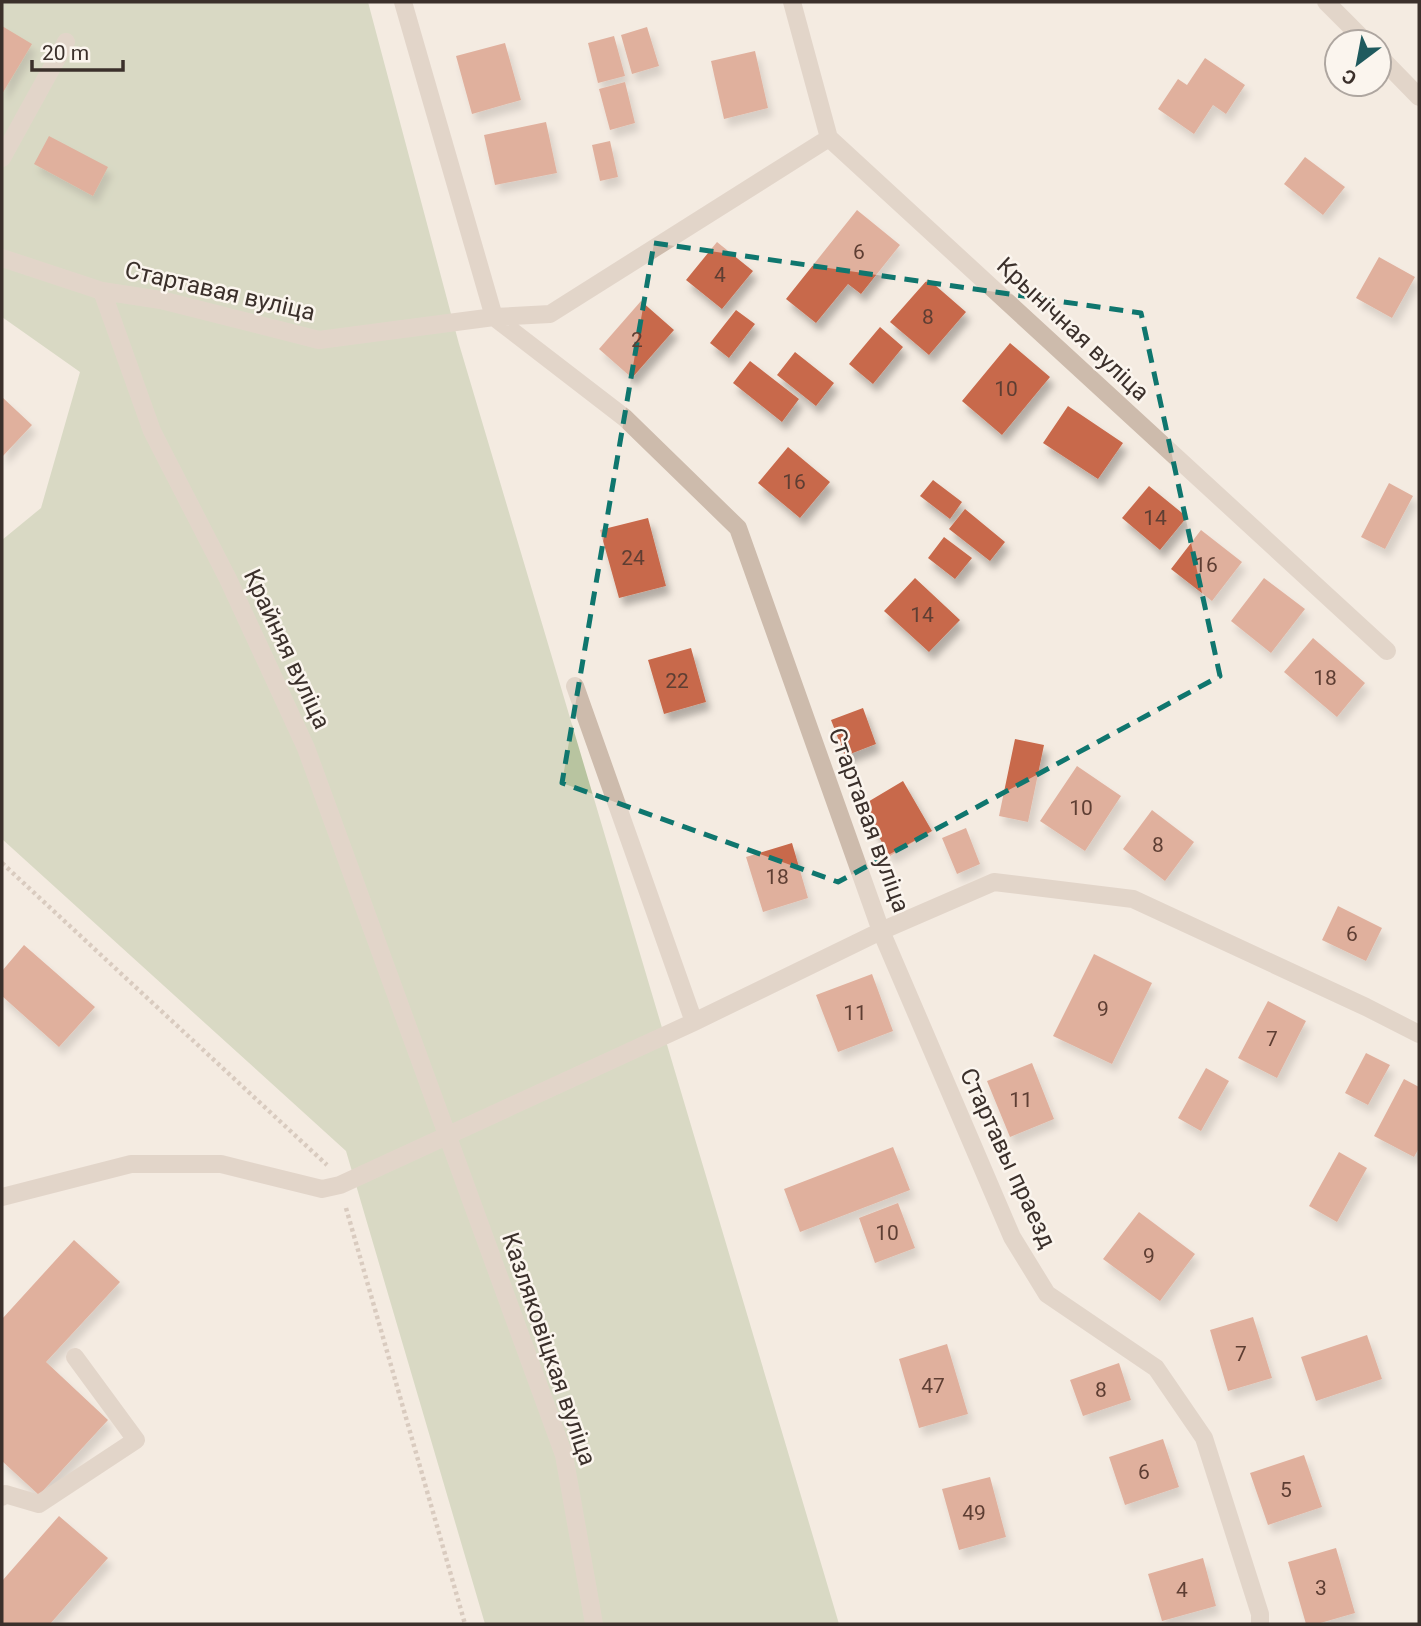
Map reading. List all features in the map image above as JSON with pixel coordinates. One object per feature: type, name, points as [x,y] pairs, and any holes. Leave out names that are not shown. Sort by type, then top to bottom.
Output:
[{"type":"street","points":[[403,2],[494,317]]},
{"type":"street","points":[[792,2],[829,138]]},
{"type":"street","points":[[1326,2],[1352,28]]},
{"type":"street","points":[[2,158],[66,42]]},
{"type":"street","points":[[1393,70],[1419,97]]},
{"type":"street","name":"Стартавая вуліца","points":[[102,290],[161,300],[319,340],[494,317],[550,314],[829,138]]},
{"type":"street","name":"Крынічная вуліца","points":[[829,138],[1387,651]]},
{"type":"street","points":[[2,258],[102,290]]},
{"type":"street","name":"Крайняя вуліца","points":[[102,290],[152,431],[228,579],[306,748],[447,1136]]},
{"type":"street","name":"Стартавая вуліца","points":[[494,317],[625,418],[738,528],[881,931],[994,882],[1133,899],[1419,1034]]},
{"type":"street","points":[[575,686],[694,1022]]},
{"type":"street","points":[[2,1197],[131,1164],[221,1164],[322,1189],[340,1185],[694,1022],[881,931]]},
{"type":"street","name":"Стартавы праезд","points":[[881,931],[1012,1237],[1047,1294],[1156,1368],[1204,1438],[1260,1614],[1260,1624]]},
{"type":"street","name":"Казляковіцкая вуліца","points":[[447,1136],[564,1455],[594,1624]]},
{"type":"street","points":[[2,1497],[5,1494],[39,1504],[136,1440],[75,1357]]},
{"type":"path","points":[[2,863],[324,1160],[340,1185],[464,1624]]},
{"type":"highlighted area","points":[[654,243],[1141,313],[1220,676],[838,882],[562,783]]},
{"type":"green space","points":[[2,2],[368,2],[459,344],[839,1624],[485,1624],[346,1151],[2,839],[2,540],[41,508],[80,372],[2,317]]},
{"type":"building","points":[[2,26],[32,44],[2,94]]},
{"type":"building","points":[[647,27],[659,66],[632,74],[621,35]]},
{"type":"building","points":[[614,36],[625,76],[598,83],[588,43]]},
{"type":"building","points":[[505,43],[521,100],[472,114],[456,56]]},
{"type":"building","points":[[755,51],[768,108],[724,119],[711,61]]},
{"type":"building","points":[[1205,58],[1245,85],[1226,114],[1213,105],[1194,134],[1158,109],[1178,79],[1187,85]]},
{"type":"building","points":[[625,82],[635,123],[610,130],[599,89]]},
{"type":"building","points":[[546,122],[557,173],[495,185],[484,135]]},
{"type":"building","points":[[49,136],[108,167],[93,196],[34,164]]},
{"type":"building","points":[[610,141],[618,177],[600,181],[592,145]]},
{"type":"building","points":[[1305,157],[1345,187],[1323,215],[1284,184]]},
{"type":"building","points":[[857,210],[900,245],[861,294],[848,284],[816,323],[786,299]]},
{"type":"building","points":[[717,242],[753,271],[722,309],[686,280]]},
{"type":"building","points":[[1379,257],[1415,277],[1392,318],[1356,298]]},
{"type":"building","points":[[928,279],[966,312],[929,355],[890,322]]},
{"type":"building","points":[[641,301],[674,330],[632,378],[599,349]]},
{"type":"building","points":[[736,310],[755,324],[729,358],[710,343]]},
{"type":"building","points":[[880,327],[903,347],[873,384],[849,364]]},
{"type":"building","points":[[1010,343],[1050,377],[1002,435],[962,401]]},
{"type":"building","points":[[795,352],[834,383],[816,406],[777,375]]},
{"type":"building","points":[[750,361],[799,399],[782,422],[733,383]]},
{"type":"building","points":[[2,397],[32,425],[2,457]]},
{"type":"building","points":[[1068,406],[1123,443],[1098,479],[1043,443]]},
{"type":"building","points":[[788,447],[830,482],[800,518],[758,483]]},
{"type":"building","points":[[933,480],[962,502],[950,519],[920,496]]},
{"type":"building","points":[[1389,483],[1413,496],[1385,549],[1361,537]]},
{"type":"building","points":[[1149,486],[1187,517],[1160,550],[1122,518]]},
{"type":"building","points":[[965,509],[1005,542],[990,561],[949,529]]},
{"type":"building","points":[[648,518],[666,586],[619,598],[600,530]]},
{"type":"building","points":[[1201,530],[1242,562],[1212,601],[1171,569]]},
{"type":"building","points":[[944,537],[972,558],[955,579],[928,558]]},
{"type":"building","points":[[915,578],[960,620],[929,652],[884,611]]},
{"type":"building","points":[[1264,578],[1305,609],[1271,653],[1231,621]]},
{"type":"building","points":[[1313,638],[1365,683],[1337,717],[1284,672]]},
{"type":"building","points":[[691,648],[706,702],[664,714],[648,660]]},
{"type":"building","points":[[863,708],[876,744],[845,756],[831,720]]},
{"type":"building","points":[[1015,739],[1044,745],[1028,822],[999,816]]},
{"type":"building","points":[[1077,766],[1121,796],[1085,851],[1040,821]]},
{"type":"building","points":[[903,781],[932,831],[890,856],[861,806]]},
{"type":"building","points":[[1152,810],[1194,842],[1165,881],[1123,849]]},
{"type":"building","points":[[966,828],[980,864],[957,874],[942,838]]},
{"type":"building","points":[[792,843],[808,898],[763,912],[746,857]]},
{"type":"building","points":[[1338,906],[1382,928],[1366,961],[1322,940]]},
{"type":"building","points":[[24,945],[95,1007],[59,1047],[2,996],[2,971]]},
{"type":"building","points":[[1094,954],[1152,983],[1112,1064],[1053,1036]]},
{"type":"building","points":[[872,974],[893,1031],[838,1052],[816,995]]},
{"type":"building","points":[[1268,1001],[1306,1021],[1277,1078],[1238,1058]]},
{"type":"building","points":[[1366,1053],[1390,1065],[1368,1105],[1345,1093]]},
{"type":"building","points":[[1032,1063],[1054,1119],[1010,1137],[987,1081]]},
{"type":"building","points":[[1206,1068],[1229,1081],[1201,1131],[1178,1118]]},
{"type":"building","points":[[1404,1079],[1419,1087],[1419,1148],[1414,1157],[1374,1136]]},
{"type":"building","points":[[893,1147],[910,1190],[800,1232],[784,1189]]},
{"type":"building","points":[[1339,1152],[1367,1168],[1337,1222],[1309,1206]]},
{"type":"building","points":[[898,1203],[915,1248],[875,1263],[859,1218]]},
{"type":"building","points":[[1139,1212],[1195,1254],[1160,1301],[1103,1259]]},
{"type":"building","points":[[74,1240],[120,1282],[46,1362],[108,1420],[39,1495],[2,1461],[2,1319]]},
{"type":"building","points":[[1253,1317],[1272,1378],[1228,1391],[1210,1330]]},
{"type":"building","points":[[1367,1335],[1382,1379],[1316,1401],[1301,1357]]},
{"type":"building","points":[[947,1344],[968,1414],[919,1428],[899,1359]]},
{"type":"building","points":[[1119,1363],[1131,1400],[1083,1416],[1070,1380]]},
{"type":"building","points":[[1163,1439],[1179,1487],[1125,1505],[1109,1457]]},
{"type":"building","points":[[1304,1455],[1322,1507],[1268,1525],[1250,1473]]},
{"type":"building","points":[[990,1477],[1006,1537],[959,1550],[942,1489]]},
{"type":"building","points":[[59,1516],[108,1558],[50,1624],[2,1624],[2,1581]]},
{"type":"building","points":[[1336,1548],[1355,1613],[1317,1624],[1306,1624],[1288,1562]]},
{"type":"building","points":[[1203,1558],[1216,1606],[1162,1621],[1148,1574]]}]
